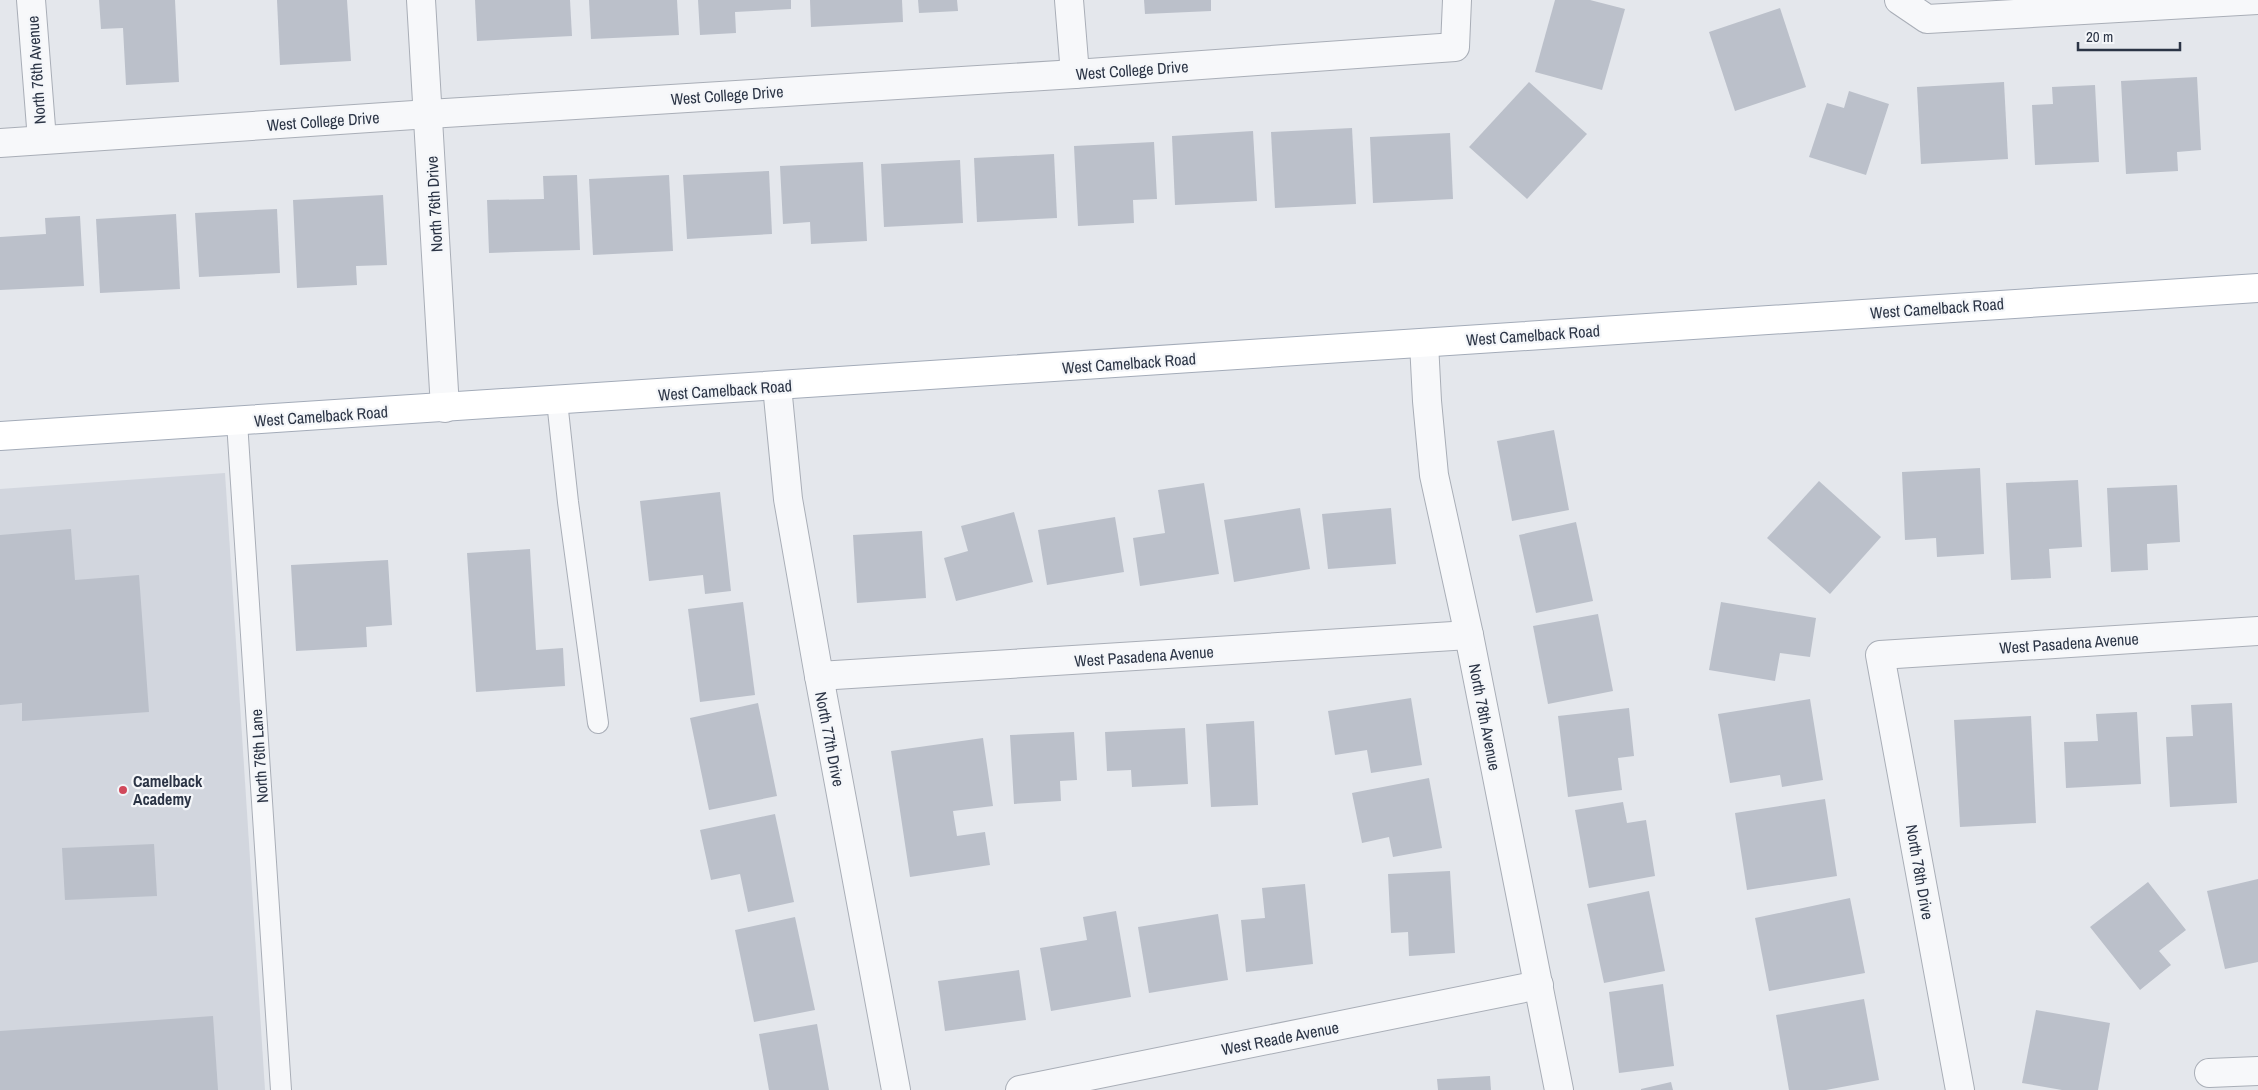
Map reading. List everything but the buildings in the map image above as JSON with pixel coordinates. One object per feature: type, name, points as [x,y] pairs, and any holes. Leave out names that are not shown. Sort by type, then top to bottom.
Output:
[{"type":"main road","name":"West Camelback Road","points":[[0,436],[558,401],[2258,288]]},
{"type":"street","name":"North 76th Avenue","points":[[31,0],[42,140]]},
{"type":"street","name":"North 76th Drive","points":[[421,0],[446,408]]},
{"type":"street","points":[[1069,0],[1076,74]]},
{"type":"street","name":"West College Drive","points":[[0,143],[1076,74],[1455,47],[1457,0]]},
{"type":"street","points":[[1899,0],[1927,19],[2258,0]]},
{"type":"street","name":"North 78th Avenue","points":[[1424,343],[1434,475],[1469,635],[1559,1090]]},
{"type":"street","name":"North 77th Drive","points":[[777,386],[788,499],[818,676],[896,1090]]},
{"type":"street","name":"West Pasadena Avenue","points":[[1880,655],[2258,630]]},
{"type":"street","name":"West Pasadena Avenue","points":[[818,676],[1469,635]]},
{"type":"street","name":"North 78th Drive","points":[[1880,655],[1960,1090]]},
{"type":"street","name":"West Reade Avenue","points":[[1020,1090],[1539,985]]},
{"type":"street","points":[[2209,1073],[2258,1070]]},
{"type":"lane","points":[[558,401],[568,502],[598,722]]},
{"type":"lane","name":"North 76th Lane","points":[[237,422],[281,1090]]},
{"type":"shaded area","name":"Camelback Academy","points":[[225,473],[265,1090],[0,1090],[0,489]]},
{"type":"place","name":"Camelback Academy","points":[[123,790]]}]
